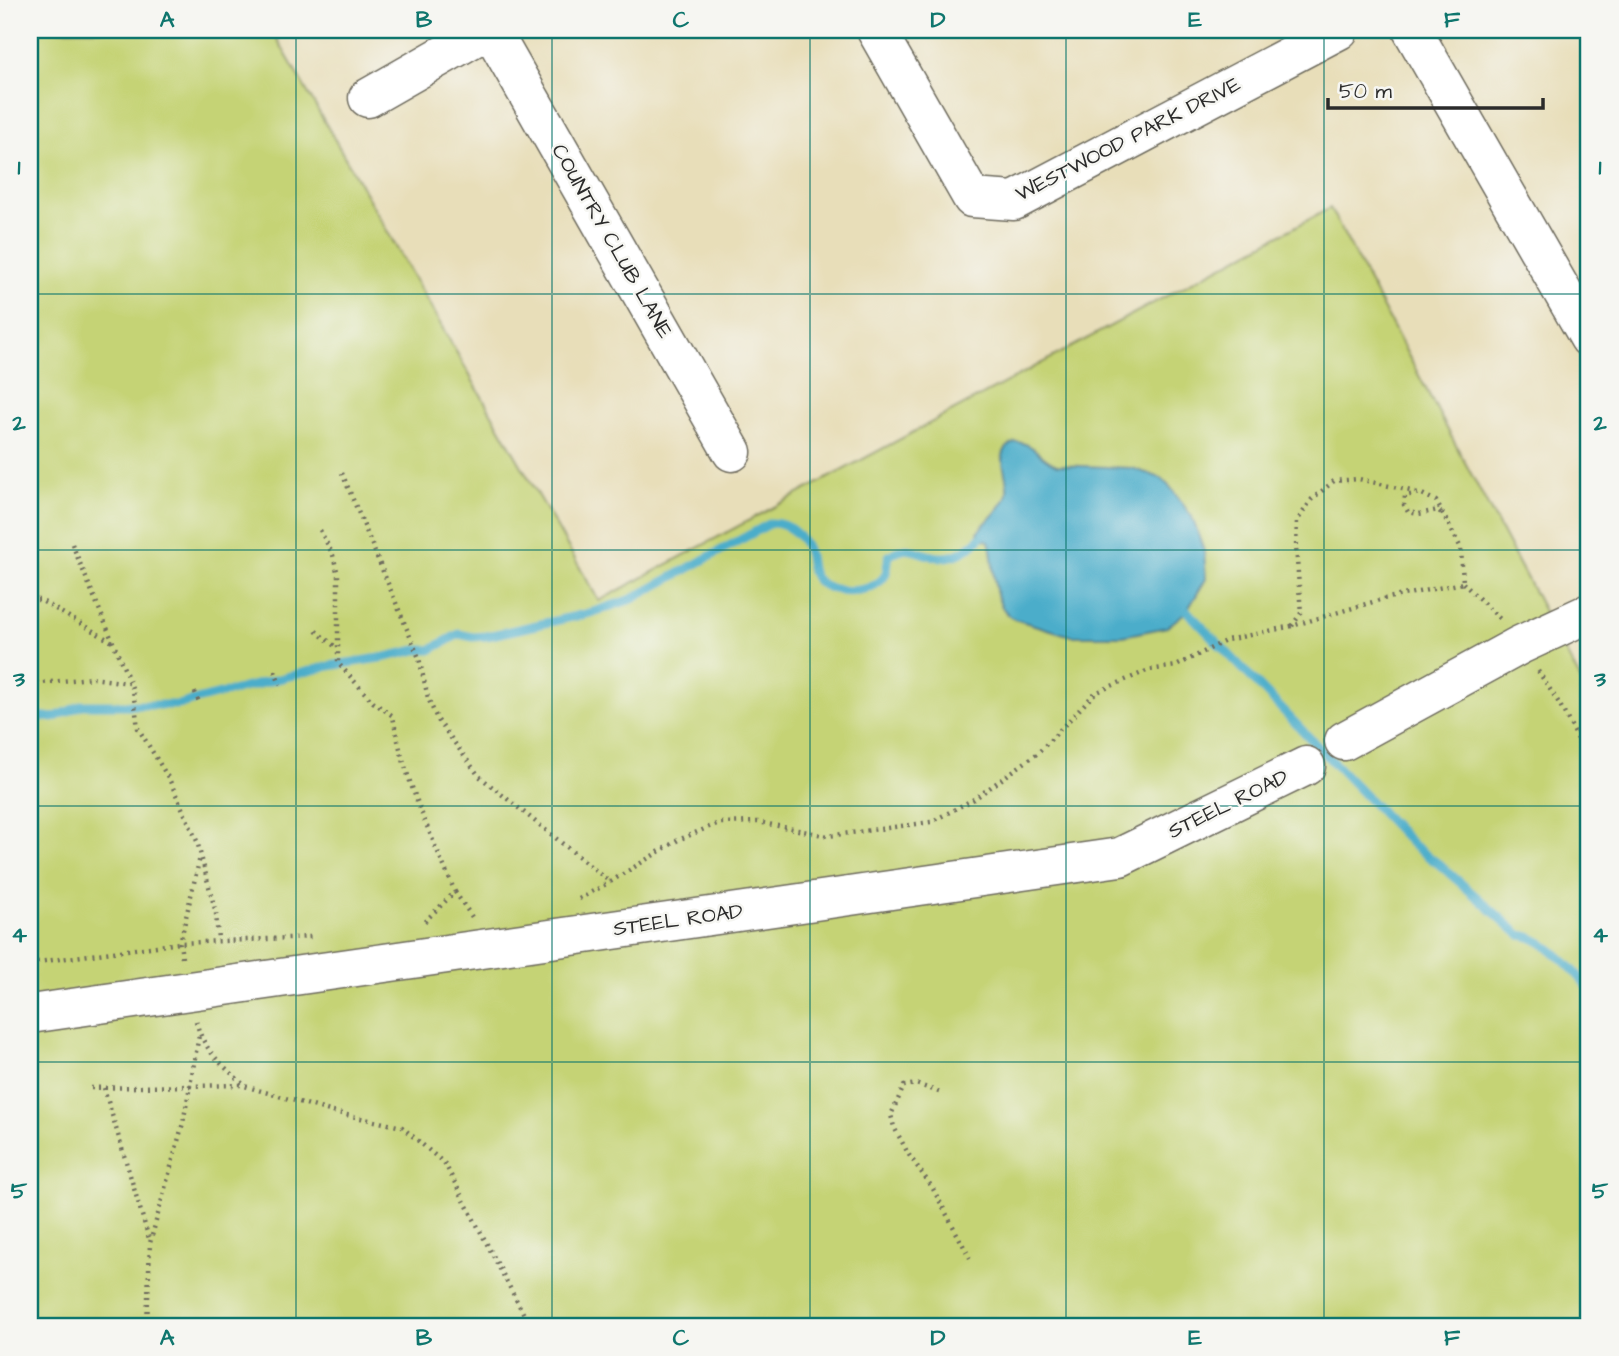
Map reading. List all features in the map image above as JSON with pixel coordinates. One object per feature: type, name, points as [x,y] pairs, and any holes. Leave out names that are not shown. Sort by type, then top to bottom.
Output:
[{"type":"street","points":[[368,98],[489,30]]},
{"type":"street","name":"COUNTRY CLUB LANE","points":[[489,30],[732,452]]},
{"type":"street","name":"WESTWOOD PARK DRIVE","points":[[876,30],[972,198],[1014,201],[1339,30]]},
{"type":"street","points":[[1412,30],[1576,285],[1589,338]]},
{"type":"street","points":[[1344,741],[1520,645],[1589,613]]},
{"type":"street","name":"STEEL ROAD","points":[[30,1014],[1120,858],[1306,766]]},
{"type":"path","points":[[342,473],[419,658],[428,698],[437,719],[479,776],[610,882]]},
{"type":"path","points":[[576,901],[678,840],[719,823],[758,822],[828,836],[931,822],[974,799],[1038,753],[1095,693],[1149,670],[1176,666],[1227,640],[1292,626],[1383,599],[1463,583],[1461,548],[1436,501],[1420,493],[1359,479],[1334,481],[1312,499],[1297,522],[1301,613],[1292,626]]},
{"type":"path","points":[[1420,493],[1405,496],[1404,505],[1408,512],[1419,514],[1438,510],[1441,513]]},
{"type":"path","points":[[320,530],[333,555],[338,575],[338,663],[373,702],[393,716],[424,819],[455,892],[473,917]]},
{"type":"path","points":[[72,544],[133,690],[138,724],[169,779],[197,841],[216,913],[218,940]]},
{"type":"path","points":[[30,600],[40,600],[113,642]]},
{"type":"path","points":[[316,631],[338,649]]},
{"type":"path","points":[[275,671],[280,685]]},
{"type":"path","points":[[30,684],[92,678],[130,683]]},
{"type":"path","points":[[195,692],[200,705]]},
{"type":"path","points":[[180,943],[201,854]]},
{"type":"path","points":[[435,922],[422,923],[455,892]]},
{"type":"path","points":[[460,919],[485,916]]},
{"type":"path","points":[[30,964],[180,943],[323,936]]},
{"type":"path","points":[[147,1324],[150,1243],[183,1123],[199,1034],[209,1053],[245,1086]]},
{"type":"path","points":[[939,1092],[916,1084],[904,1086],[891,1115],[894,1127],[909,1155],[932,1187],[970,1258]]},
{"type":"path","points":[[91,1088],[245,1086],[333,1112],[402,1127],[445,1164],[530,1326]]},
{"type":"path","points":[[104,1088],[150,1243]]},
{"type":"green space","points":[[30,30],[272,30],[599,601],[1330,208],[1589,696],[1589,1326],[30,1326]]},
{"type":"water","points":[[1016,442],[1028,445],[1057,465],[1132,468],[1161,478],[1192,517],[1204,551],[1206,579],[1187,611],[1167,627],[1123,636],[1071,636],[1014,619],[1006,612],[997,594],[989,541],[980,538],[978,532],[1006,497],[1004,452]]},
{"type":"waterway","points":[[30,715],[53,718],[82,705],[177,705],[329,666],[416,650],[430,650],[459,634],[487,636],[590,613],[632,599],[771,523],[796,533],[807,549],[812,573],[818,581],[833,589],[852,591],[878,583],[885,575],[889,556],[896,552],[909,550],[947,557],[962,552],[980,538]]},
{"type":"waterway","points":[[1187,611],[1414,846],[1440,865],[1520,935],[1539,941],[1558,955],[1589,988]]}]
